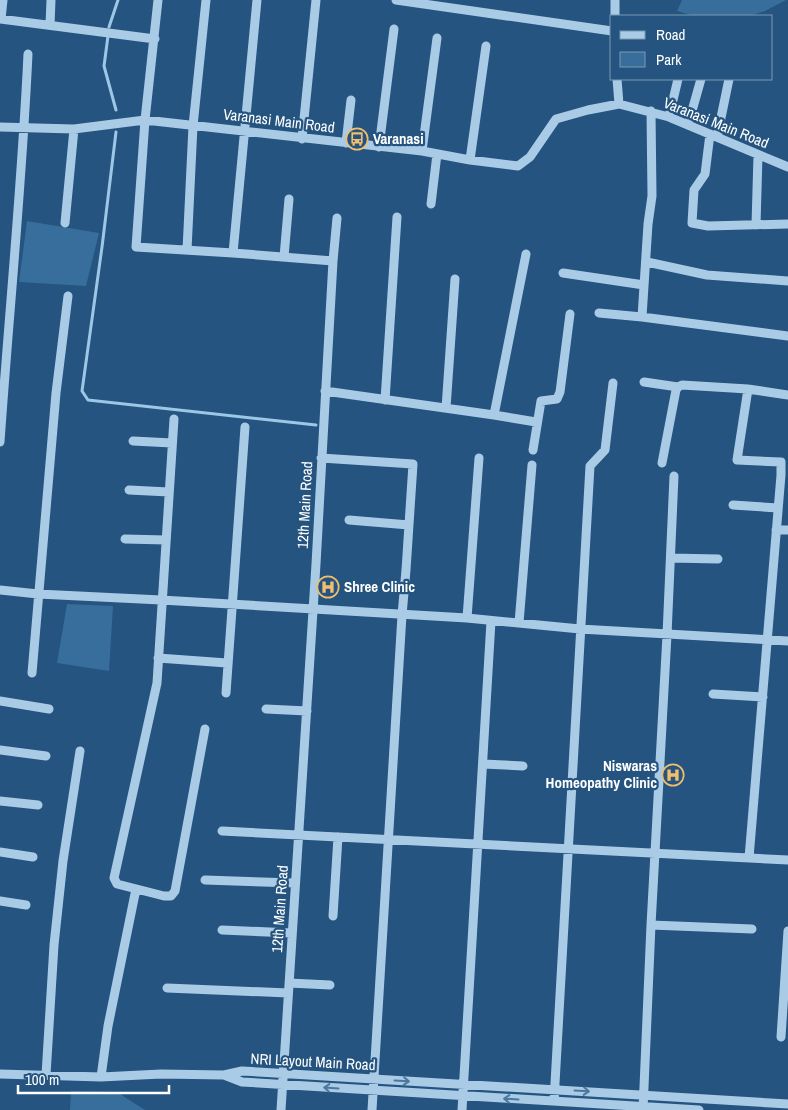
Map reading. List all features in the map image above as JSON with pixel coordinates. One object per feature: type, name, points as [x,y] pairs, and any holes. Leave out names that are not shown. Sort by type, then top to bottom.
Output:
[{"type":"street","points":[[3,0],[0,19],[155,39]]},
{"type":"street","points":[[50,24],[51,0]]},
{"type":"street","points":[[158,0],[145,120],[136,247],[233,252],[333,261]]},
{"type":"street","points":[[187,250],[193,126],[206,0]]},
{"type":"street","points":[[233,252],[258,0]]},
{"type":"street","points":[[302,139],[316,0]]},
{"type":"street","points":[[396,0],[610,31]]},
{"type":"street","points":[[614,15],[615,0]]},
{"type":"street","points":[[379,147],[394,29]]},
{"type":"street","points":[[422,151],[437,38]]},
{"type":"street","points":[[470,160],[486,46]]},
{"type":"street","points":[[0,442],[28,54]]},
{"type":"street","points":[[617,80],[619,104]]},
{"type":"street","points":[[669,117],[678,80]]},
{"type":"street","points":[[688,125],[701,80]]},
{"type":"street","points":[[729,80],[705,174],[694,190],[692,223],[708,226],[788,224]]},
{"type":"street","points":[[346,143],[351,100]]},
{"type":"street","name":"Varanasi Main Road","points":[[0,127],[74,129],[145,120],[422,151],[518,166],[530,157],[556,120],[588,110],[619,104],[669,117],[788,167]]},
{"type":"street","points":[[642,317],[648,224],[652,196],[651,111]]},
{"type":"street","points":[[65,223],[74,129]]},
{"type":"street","points":[[431,204],[437,154]]},
{"type":"street","points":[[756,225],[758,155]]},
{"type":"street","points":[[284,258],[288,199]]},
{"type":"street","points":[[385,400],[397,217]]},
{"type":"street","name":"12th Main Road","points":[[282,1110],[288,988],[337,218]]},
{"type":"street","points":[[494,415],[526,254]]},
{"type":"street","points":[[646,262],[707,275],[788,281]]},
{"type":"street","points":[[563,274],[644,284]]},
{"type":"street","points":[[446,408],[456,279]]},
{"type":"street","points":[[32,673],[56,393],[68,296]]},
{"type":"street","points":[[599,313],[788,336]]},
{"type":"street","points":[[533,450],[536,422],[542,401],[557,399],[560,392],[570,314]]},
{"type":"street","points":[[644,382],[678,387],[682,385],[748,389],[788,395]]},
{"type":"street","points":[[554,1101],[590,466],[605,450],[612,383]]},
{"type":"street","points":[[662,463],[678,387]]},
{"type":"street","points":[[748,389],[737,460],[780,462],[785,475],[778,506],[749,858]]},
{"type":"street","points":[[325,391],[536,422]]},
{"type":"street","points":[[174,419],[156,683],[114,878],[117,884],[164,896],[171,896],[175,891],[205,729]]},
{"type":"street","points":[[226,693],[245,427]]},
{"type":"street","points":[[133,441],[172,443]]},
{"type":"street","points":[[321,458],[413,464],[372,1110]]},
{"type":"street","points":[[467,618],[479,458]]},
{"type":"street","points":[[519,623],[532,465]]},
{"type":"street","points":[[643,1108],[654,853],[674,476]]},
{"type":"street","points":[[129,490],[169,492]]},
{"type":"street","points":[[734,504],[788,505]]},
{"type":"street","points":[[349,520],[409,525]]},
{"type":"street","points":[[776,530],[788,530]]},
{"type":"street","points":[[125,539],[166,540]]},
{"type":"street","points":[[671,558],[718,559]]},
{"type":"street","points":[[0,590],[38,594],[467,618],[667,635],[788,640]]},
{"type":"street","points":[[462,1110],[491,621]]},
{"type":"street","points":[[158,658],[227,663]]},
{"type":"street","points":[[713,694],[762,697]]},
{"type":"street","points":[[0,701],[49,709]]},
{"type":"street","points":[[266,710],[307,711]]},
{"type":"street","points":[[0,750],[46,756]]},
{"type":"street","points":[[46,1075],[54,945],[63,861],[80,751]]},
{"type":"street","points":[[483,764],[523,766]]},
{"type":"street","points":[[0,801],[38,805]]},
{"type":"street","points":[[222,831],[788,860]]},
{"type":"street","points":[[333,916],[338,837]]},
{"type":"street","points":[[0,852],[34,857]]},
{"type":"street","points":[[205,880],[295,884]]},
{"type":"street","points":[[101,1077],[108,1026],[136,889]]},
{"type":"street","points":[[0,902],[26,905]]},
{"type":"street","points":[[651,925],[752,929]]},
{"type":"street","points":[[222,930],[292,933]]},
{"type":"street","points":[[781,1037],[788,931]]},
{"type":"street","points":[[167,988],[288,988],[330,985]]},
{"type":"street","name":"NRI Layout Main Road","points":[[224,1075],[242,1071],[788,1104]]},
{"type":"street","points":[[0,1074],[101,1077],[161,1074],[224,1075]]},
{"type":"street","name":"NRI Layout Main Road","points":[[224,1075],[242,1082],[699,1110]]},
{"type":"green space","points":[[682,0],[786,0],[765,11],[752,15],[691,15],[677,11]]},
{"type":"green space","points":[[27,221],[99,233],[86,286],[19,282]]},
{"type":"green space","points":[[67,604],[113,606],[109,671],[57,663]]},
{"type":"green space","points":[[71,1091],[117,1092],[145,1110],[70,1110]]},
{"type":"waterway","points":[[109,27],[118,0]]},
{"type":"waterway","points":[[108,36],[104,66],[116,110]]},
{"type":"waterway","points":[[116,132],[82,391],[88,400],[316,425]]},
{"type":"place","name":"Varanasi","points":[[357,139]]},
{"type":"place","name":"Shree Clinic","points":[[328,587]]},
{"type":"place","name":"Niswaras Homeopathy Clinic","points":[[673,775]]}]
